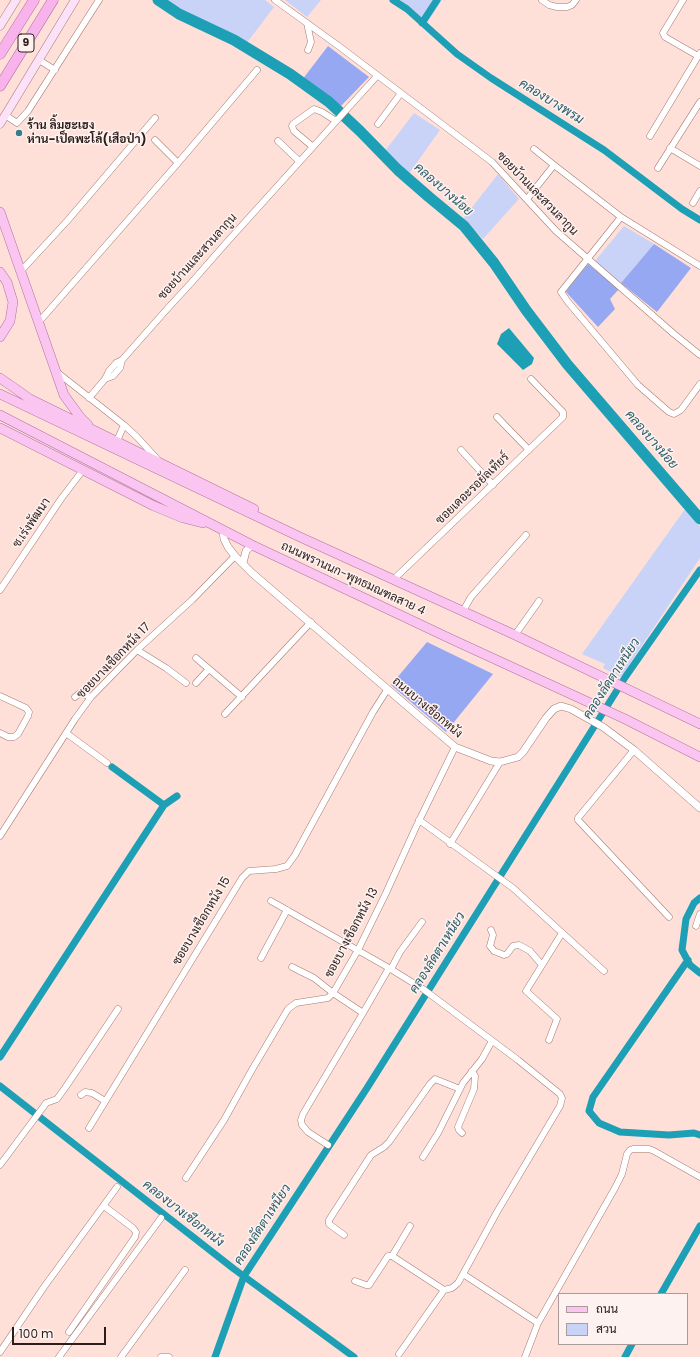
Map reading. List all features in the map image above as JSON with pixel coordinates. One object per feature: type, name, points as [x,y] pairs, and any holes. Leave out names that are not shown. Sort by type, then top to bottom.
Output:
[{"type":"highway","name":"9","points":[[0,54],[34,0]]},
{"type":"highway","name":"9","points":[[0,86],[53,0]]},
{"type":"main road","points":[[0,26],[16,0]]},
{"type":"main road","points":[[0,124],[75,1]]},
{"type":"main road","points":[[0,212],[64,395],[90,426],[101,434]]},
{"type":"main road","points":[[0,272],[10,289],[12,315],[0,337]]},
{"type":"main road","points":[[0,378],[30,399],[249,506],[300,537]]},
{"type":"main road","name":"ถนนพรานนก-พุทธมณฑลสาย 4","points":[[0,394],[300,537],[514,635],[700,724]]},
{"type":"main road","name":"ถนนพรานนก-พุทธมณฑลสาย 4","points":[[0,415],[252,545],[451,639],[583,699],[700,757]]},
{"type":"main road","points":[[0,428],[169,513],[193,521],[210,524]]},
{"type":"street","points":[[6,114],[17,123],[28,111],[99,0]]},
{"type":"street","name":"ซอยบ้านและสวนลากูน","points":[[275,0],[492,162],[556,231],[700,355]]},
{"type":"street","points":[[542,0],[557,7],[567,7],[572,5],[576,0]]},
{"type":"street","points":[[650,136],[699,54],[665,37],[663,33],[683,0]]},
{"type":"street","points":[[307,23],[311,42],[308,50]]},
{"type":"street","points":[[39,60],[55,70]]},
{"type":"street","points":[[38,323],[178,163],[256,70]]},
{"type":"street","name":"ซอยบ้านและสวนลากูน","points":[[89,398],[105,379],[113,376],[120,368],[122,360],[338,118],[378,76]]},
{"type":"street","points":[[378,124],[401,93]]},
{"type":"street","points":[[658,168],[700,102]]},
{"type":"street","points":[[313,147],[294,131],[292,128],[293,124],[314,109],[338,118]]},
{"type":"street","points":[[20,271],[68,220],[155,118]]},
{"type":"street","points":[[155,140],[178,163]]},
{"type":"street","points":[[278,141],[299,162]]},
{"type":"street","points":[[670,148],[700,166]]},
{"type":"street","points":[[534,149],[621,218],[700,266]]},
{"type":"street","points":[[526,199],[554,165]]},
{"type":"street","points":[[693,203],[700,191]]},
{"type":"street","points":[[621,218],[561,292],[638,385],[669,412],[674,414],[681,410],[700,384]]},
{"type":"street","points":[[55,371],[124,425],[159,461]]},
{"type":"street","name":"ซอยเดอะรอยัลเทียร์","points":[[394,579],[494,485],[563,417],[563,412],[531,380]]},
{"type":"street","points":[[497,417],[529,450]]},
{"type":"street","points":[[117,441],[124,425]]},
{"type":"street","points":[[460,450],[494,485]]},
{"type":"street","name":"ซ.เร่งพัฒนา","points":[[0,590],[83,470]]},
{"type":"street","name":"ถนนบางเชือกหนัง","points":[[223,530],[226,543],[235,556],[252,573],[455,747],[478,757],[500,762]]},
{"type":"street","points":[[462,611],[471,597],[526,535]]},
{"type":"street","points":[[243,563],[246,551],[252,545]]},
{"type":"street","name":"ซอยบางเชือกหนัง 17","points":[[0,836],[74,719],[91,697],[137,650],[192,600],[235,556]]},
{"type":"street","points":[[514,635],[539,601]]},
{"type":"street","points":[[226,714],[311,622]]},
{"type":"street","points":[[137,650],[166,668],[186,683]]},
{"type":"street","points":[[196,658],[242,697]]},
{"type":"street","points":[[196,683],[209,669]]},
{"type":"street","name":"ซอยบางเชือกหนัง 15","points":[[89,1128],[242,878],[249,871],[276,869],[286,866],[295,855],[367,723],[387,690]]},
{"type":"street","points":[[74,696],[80,692],[91,697]]},
{"type":"street","points":[[0,696],[26,708],[29,712],[18,734],[14,737],[8,737],[0,733]]},
{"type":"street","points":[[450,844],[500,762],[518,757],[546,718],[554,709],[561,706],[571,709],[603,727],[634,750],[700,808]]},
{"type":"street","points":[[66,733],[108,763]]},
{"type":"street","name":"ซอยบางเชือกหนัง 13","points":[[186,1178],[224,1120],[288,1009],[296,1003],[328,998],[333,993],[358,950],[455,747]]},
{"type":"street","points":[[634,750],[578,818],[578,820],[669,917]]},
{"type":"street","points":[[419,820],[450,844],[503,880],[604,971]]},
{"type":"street","points":[[271,901],[423,989],[560,1094],[562,1102],[497,1212],[458,1283],[452,1288],[444,1290],[399,1354]]},
{"type":"street","points":[[261,958],[287,910]]},
{"type":"street","points":[[696,926],[700,914]]},
{"type":"street","points":[[328,1145],[308,1132],[302,1125],[301,1120],[303,1114],[400,952],[422,922]]},
{"type":"street","points":[[491,930],[493,935],[490,946],[494,951],[504,955],[507,954],[513,946],[519,945],[530,951],[542,965]]},
{"type":"street","points":[[549,1040],[558,1019],[526,991],[562,933]]},
{"type":"street","points":[[292,967],[314,978],[333,993],[363,1012]]},
{"type":"street","points":[[0,1165],[39,1111],[46,1103],[57,1098],[65,1088],[118,1009]]},
{"type":"street","points":[[423,1157],[438,1133],[466,1077],[482,1059],[492,1041]]},
{"type":"street","points":[[462,1133],[458,1127],[474,1089],[474,1076],[472,1071]]},
{"type":"street","points":[[344,1235],[329,1224],[329,1220],[371,1155],[389,1142],[435,1079],[460,1089]]},
{"type":"street","points":[[81,1094],[85,1092],[92,1093],[105,1101]]},
{"type":"street","points":[[525,1357],[538,1323],[615,1188],[622,1174],[627,1154],[630,1150],[649,1149],[700,1177]]},
{"type":"street","points":[[0,1352],[44,1287],[117,1187]]},
{"type":"street","points":[[69,1332],[135,1237],[136,1232],[104,1206]]},
{"type":"street","points":[[59,1357],[161,1218]]},
{"type":"street","points":[[355,1281],[369,1285],[388,1256],[392,1256],[410,1226]]},
{"type":"street","points":[[392,1256],[444,1290]]},
{"type":"street","points":[[121,1357],[185,1270]]},
{"type":"street","points":[[463,1274],[538,1323]]},
{"type":"street","points":[[161,1357],[169,1357]]},
{"type":"green space","points":[[162,0],[265,0],[274,7],[246,44],[179,11]]},
{"type":"green space","points":[[285,0],[321,0],[307,17]]},
{"type":"green space","points":[[400,0],[442,0],[427,23]]},
{"type":"green space","points":[[414,113],[440,130],[408,175],[385,151]]},
{"type":"green space","points":[[498,174],[519,199],[483,239],[463,219]]},
{"type":"green space","points":[[624,226],[654,244],[621,283],[595,261]]},
{"type":"green space","points":[[685,509],[700,527],[700,558],[621,677],[603,668],[605,664],[582,654]]},
{"type":"shaded area","points":[[328,46],[369,77],[341,106],[302,80]]},
{"type":"shaded area","points":[[654,244],[691,268],[657,312],[621,283]]},
{"type":"shaded area","points":[[588,264],[619,289],[610,299],[615,309],[598,327],[566,292]]},
{"type":"shaded area","points":[[509,328],[534,358],[532,364],[523,370],[497,344],[501,334]]},
{"type":"shaded area","points":[[427,642],[493,674],[446,732],[391,685]]},
{"type":"waterway","name":"คลองบางน้อย","points":[[158,0],[179,14],[234,40],[290,74],[329,102],[398,170],[464,226],[494,263],[526,310],[567,364],[700,519]]},
{"type":"waterway","name":"คลองบางพรม","points":[[393,0],[407,9],[457,54],[491,78],[604,150],[682,209],[700,220]]},
{"type":"waterway","points":[[422,23],[437,0]]},
{"type":"waterway","name":"คลองลัดตาเหนียว","points":[[215,1357],[244,1276],[367,1088],[626,676],[700,570]]},
{"type":"waterway","points":[[112,767],[164,805]]},
{"type":"waterway","points":[[0,1057],[164,805],[177,796]]},
{"type":"waterway","points":[[700,898],[694,903],[686,919],[682,950],[690,965],[700,973]]},
{"type":"waterway","points":[[688,960],[593,1097],[589,1111],[599,1123],[620,1132],[669,1135],[694,1133],[700,1135]]},
{"type":"waterway","name":"คลองบางเชือกหนัง","points":[[0,1086],[234,1269],[354,1357]]},
{"type":"waterway","points":[[662,1293],[700,1226]]},
{"type":"waterway","points":[[625,1357],[631,1345]]},
{"type":"place","name":"ร้าน ลิ้มฮะเฮง ห่าน-เป็ดพะโล้(เสือป่า)","points":[[19,133]]}]
